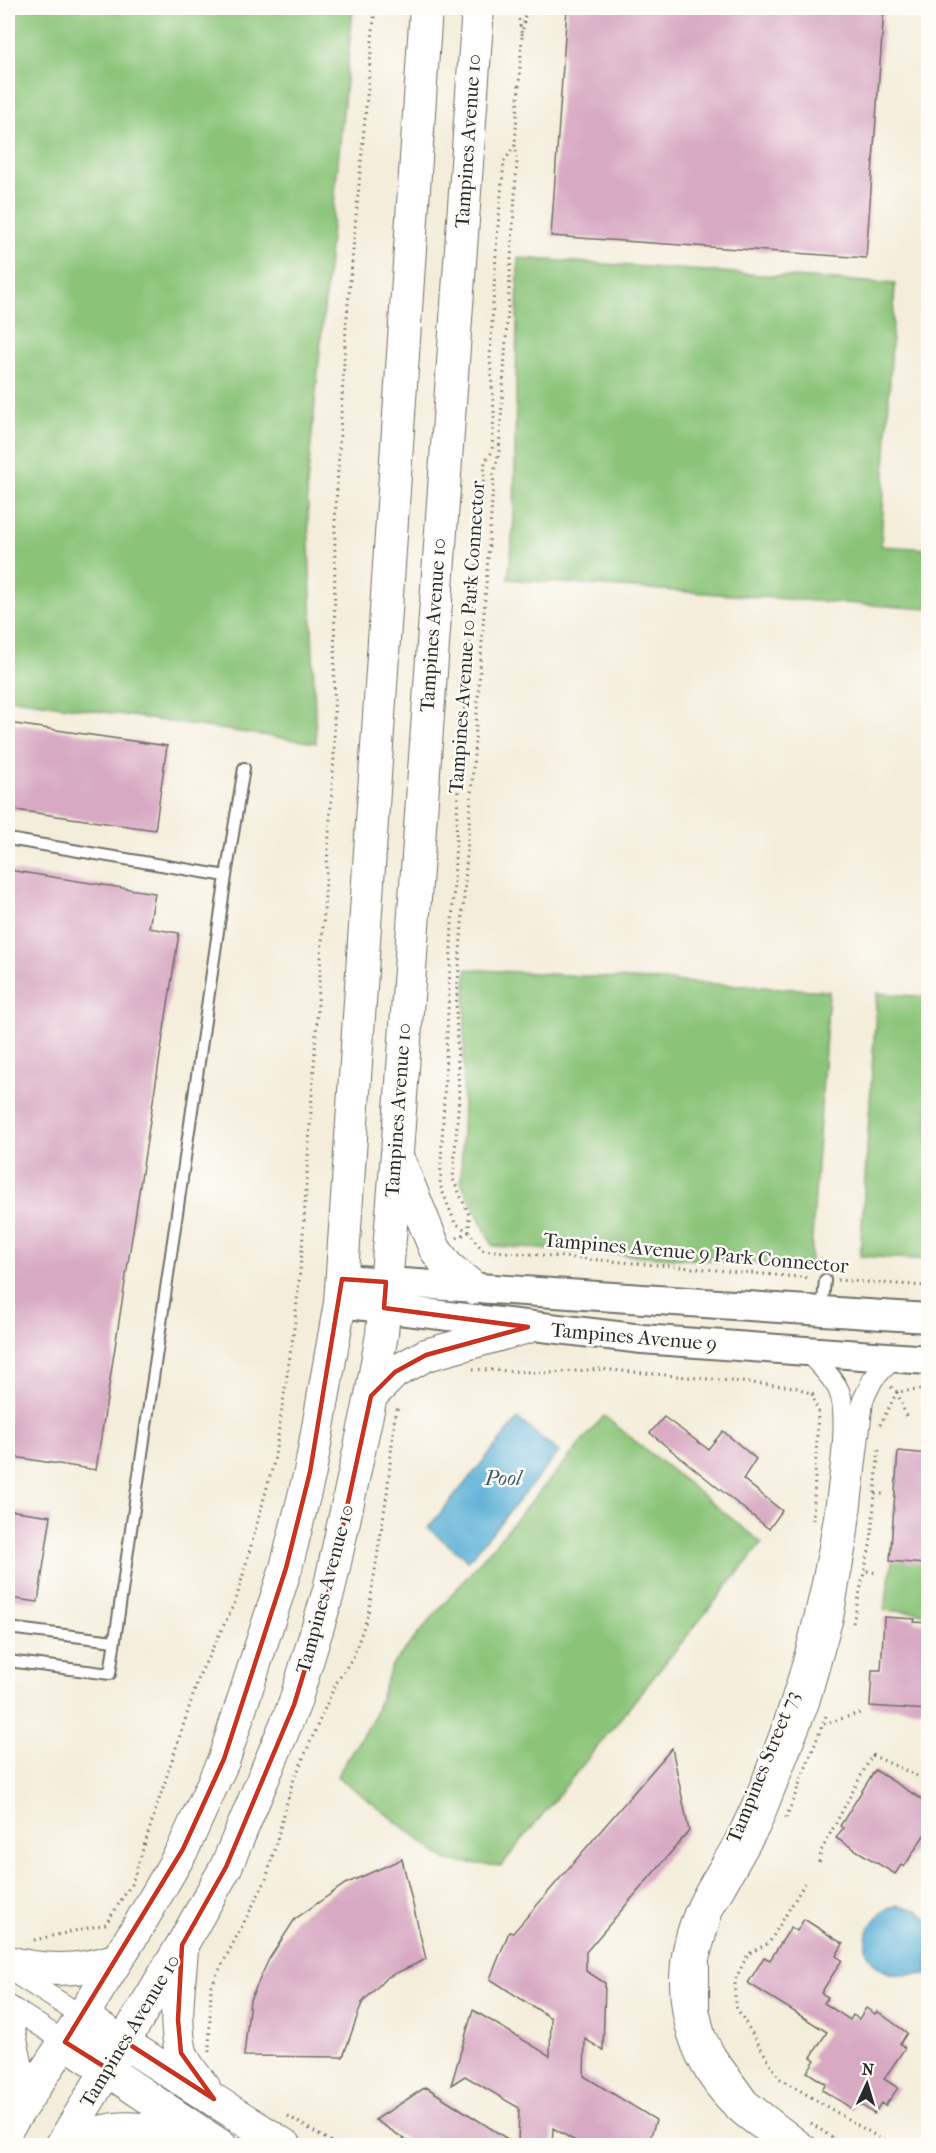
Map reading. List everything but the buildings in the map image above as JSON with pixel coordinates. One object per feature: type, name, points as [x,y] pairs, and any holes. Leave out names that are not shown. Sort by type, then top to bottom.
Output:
[{"type":"main road","points":[[12,2121],[82,2016],[183,1849],[224,1759],[286,1568],[310,1473],[341,1291],[426,8]]},
{"type":"main road","name":"Tampines Avenue 10","points":[[61,2145],[182,1945],[226,1867],[294,1705],[329,1590],[371,1396],[382,1334],[397,1154],[404,1020],[478,8]]},
{"type":"main road","points":[[397,1154],[435,1249],[448,1267],[474,1288]]},
{"type":"main road","name":"Tampines Avenue 9","points":[[385,1295],[474,1288],[928,1318]]},
{"type":"main road","name":"Tampines Avenue 9","points":[[341,1291],[385,1295],[528,1327],[642,1340],[928,1360]]},
{"type":"main road","points":[[371,1396],[395,1372],[426,1356],[528,1327]]},
{"type":"main road","points":[[182,1945],[178,2020],[182,2053],[189,2069],[214,2099]]},
{"type":"main road","points":[[17,1951],[34,1969],[67,1970],[99,1965],[117,1959]]},
{"type":"main road","points":[[82,2016],[286,2145]]},
{"type":"main road","points":[[8,2026],[16,2063],[12,2121]]},
{"type":"main road","points":[[65,2042],[219,2145]]},
{"type":"main road","points":[[72,2145],[101,2131],[126,2129],[160,2130],[219,2145]]},
{"type":"street","name":"Tampines Street 73","points":[[784,2145],[734,2109],[715,2089],[688,2039],[681,2010],[679,1984],[682,1955],[695,1911],[745,1820],[794,1698],[814,1615],[836,1503],[844,1414],[838,1389],[808,1352]]},
{"type":"street","name":"Tampines Street 73","points":[[807,2145],[748,2100],[715,2054],[705,2035],[699,2010],[699,1959],[713,1910],[760,1827],[809,1703],[833,1618],[847,1539],[859,1417],[873,1379],[894,1358]]},
{"type":"street","points":[[8,1969],[82,2016]]},
{"type":"street","points":[[8,2005],[65,2042]]},
{"type":"lane","points":[[8,1661],[110,1674],[226,876],[244,768]]},
{"type":"lane","points":[[8,839],[226,876]]},
{"type":"lane","points":[[822,1311],[825,1280]]},
{"type":"lane","points":[[8,1628],[114,1641]]},
{"type":"path","points":[[17,1951],[106,1924],[132,1883],[200,1674],[236,1600],[274,1462],[295,1322],[308,1159],[334,757],[335,522],[346,327],[375,8]]},
{"type":"path","points":[[517,8],[522,39]]},
{"type":"path","name":"Tampines Avenue 10 Park Connector","points":[[470,1232],[469,1215],[453,1179],[459,1098],[456,1009],[494,472],[499,452],[518,162],[516,145],[522,39],[526,8]]},
{"type":"path","points":[[470,1232],[455,1223],[440,1185],[446,1086],[451,925],[459,773],[485,461],[492,452],[494,412],[490,358],[496,237],[504,162],[516,145]]},
{"type":"path","points":[[354,235],[362,236]]},
{"type":"path","name":"Tampines Avenue 9 Park Connector","points":[[470,1232],[482,1250],[825,1280],[928,1286]]},
{"type":"path","points":[[466,1369],[549,1373],[601,1369],[795,1387],[812,1394],[823,1389],[838,1389]]},
{"type":"path","points":[[873,1379],[885,1382],[897,1392],[906,1416]]},
{"type":"path","points":[[897,1392],[928,1389]]},
{"type":"path","points":[[852,1626],[867,1571],[880,1424],[897,1392]]},
{"type":"path","points":[[875,1494],[886,1494]]},
{"type":"path","points":[[867,1571],[877,1573]]},
{"type":"path","points":[[781,1827],[827,1713]]},
{"type":"path","points":[[824,1724],[860,1713]]},
{"type":"path","points":[[819,1862],[821,1851],[872,1755],[928,1781]]},
{"type":"path","points":[[805,1883],[769,1943],[748,1954],[735,1980],[735,2005],[758,2047],[779,2078],[893,2145]]},
{"type":"path","points":[[208,2043],[209,2060]]},
{"type":"path","points":[[279,2110],[338,2145]]},
{"type":"path","points":[[808,2121],[844,2145]]},
{"type":"highlighted area","points":[[342,1279],[386,1282],[384,1308],[528,1327],[426,1355],[395,1372],[371,1396],[329,1590],[294,1705],[226,1867],[182,1945],[178,2020],[181,2053],[214,2099],[124,2041],[108,2069],[65,2042],[183,1849],[224,1759],[286,1568],[310,1472]]},
{"type":"green space","points":[[8,8],[353,8],[307,485],[316,743],[8,698]]},
{"type":"green space","points":[[518,258],[895,284],[881,546],[928,549],[928,609],[508,579],[514,521]]},
{"type":"green space","points":[[466,969],[829,991],[810,1267],[493,1246],[461,1182]]},
{"type":"green space","points":[[877,993],[928,997],[928,1260],[860,1256]]},
{"type":"green space","points":[[604,1416],[762,1543],[501,1866],[447,1861],[337,1776],[373,1718],[392,1665]]},
{"type":"green space","points":[[893,1557],[928,1560],[928,1613],[884,1610]]},
{"type":"water","name":"Pool","points":[[518,1419],[559,1452],[468,1561],[428,1528]]},
{"type":"water","points":[[898,1905],[917,1910],[928,1920],[928,1975],[900,1975],[888,1972],[873,1962],[868,1953],[867,1933],[872,1924],[887,1909]]}]
